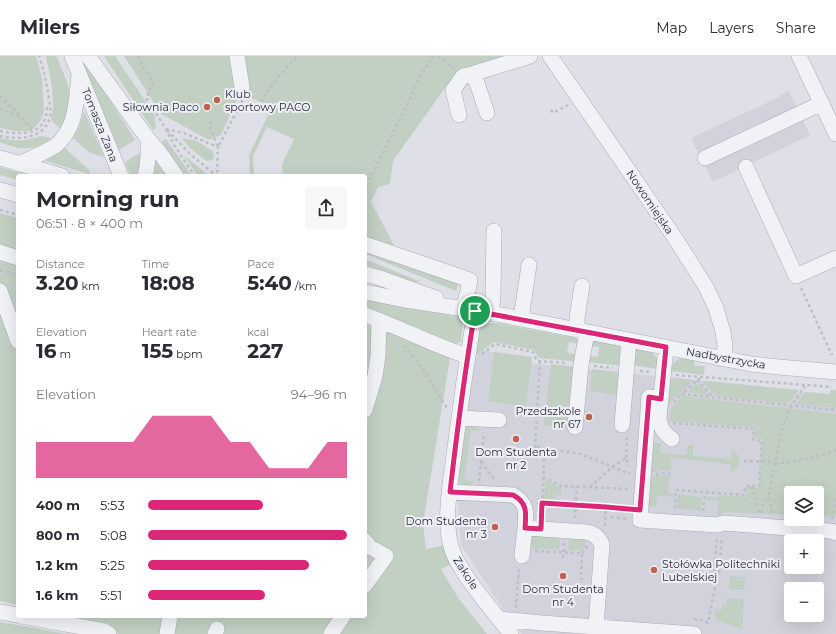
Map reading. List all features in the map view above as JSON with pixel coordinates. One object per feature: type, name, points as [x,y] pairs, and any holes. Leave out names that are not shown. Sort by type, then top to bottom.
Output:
[{"type":"street","name":"Tomasza Zana","points":[[72,56],[120,174]]},
{"type":"street","name":"Tomasza Zana","points":[[88,56],[175,174]]},
{"type":"street","points":[[237,56],[242,87]]},
{"type":"street","points":[[459,115],[453,90],[468,75],[530,56]]},
{"type":"street","name":"Nowomiejska","points":[[550,56],[691,273],[706,287],[711,309],[720,319],[725,346],[724,359]]},
{"type":"street","points":[[799,56],[836,134]]},
{"type":"street","name":"Tomasza Zana","points":[[19,164],[55,146],[67,133],[74,116],[79,74]]},
{"type":"street","points":[[468,75],[477,83],[487,113]]},
{"type":"street","points":[[705,158],[822,103]]},
{"type":"street","points":[[145,174],[148,161],[148,139]]},
{"type":"street","points":[[0,158],[55,174]]},
{"type":"street","points":[[746,167],[796,276],[836,258]]},
{"type":"street","points":[[0,190],[16,194]]},
{"type":"street","points":[[491,314],[493,296],[494,231]]},
{"type":"street","name":"Zakole","points":[[367,245],[470,280],[467,295],[469,309],[467,356],[450,492],[448,522],[450,544],[457,562],[471,583],[499,619],[513,627]]},
{"type":"street","points":[[0,252],[16,257]]},
{"type":"street","points":[[521,319],[529,265]]},
{"type":"street","name":"Nadbystrzycka","points":[[367,275],[469,309]]},
{"type":"street","points":[[575,427],[581,365],[582,331],[577,318],[582,286]]},
{"type":"street","points":[[0,291],[16,335]]},
{"type":"street","name":"Nadbystrzycka","points":[[367,292],[405,300],[469,309],[724,359],[779,367],[836,372]]},
{"type":"street","points":[[372,318],[453,352],[467,356]]},
{"type":"street","points":[[367,403],[375,376],[378,355],[372,318]]},
{"type":"street","points":[[622,425],[629,340]]},
{"type":"street","points":[[666,347],[659,418],[665,434],[672,439]]},
{"type":"street","points":[[661,399],[649,397],[640,520],[774,527],[833,532]]},
{"type":"street","points":[[458,421],[493,420]]},
{"type":"street","points":[[450,492],[513,495],[523,502],[532,529],[522,556]]},
{"type":"street","points":[[532,529],[591,532],[601,541],[602,545],[596,627]]},
{"type":"street","points":[[367,543],[370,547],[386,556],[367,582]]},
{"type":"street","points":[[0,612],[16,615]]},
{"type":"street","points":[[30,618],[104,631],[109,634]]},
{"type":"street","points":[[167,634],[170,618]]},
{"type":"street","points":[[331,634],[342,618]]},
{"type":"street","points":[[513,627],[563,629],[596,627],[694,634]]},
{"type":"path","points":[[0,136],[9,138],[29,137],[46,127],[50,117],[50,108],[46,78],[39,56]]},
{"type":"path","points":[[138,56],[140,62],[153,82],[146,98],[166,129],[174,145],[194,174]]},
{"type":"path","points":[[140,62],[142,56]]},
{"type":"path","points":[[261,102],[273,83],[298,56]]},
{"type":"path","points":[[367,185],[421,75],[433,56]]},
{"type":"path","points":[[438,56],[468,75]]},
{"type":"path","points":[[218,147],[243,99],[244,94],[242,87]]},
{"type":"path","points":[[0,96],[34,131]]},
{"type":"path","points":[[551,110],[553,113],[572,103]]},
{"type":"path","points":[[0,131],[18,134],[34,131],[41,125],[45,118],[47,108],[50,108]]},
{"type":"path","points":[[0,109],[21,117]]},
{"type":"path","points":[[211,121],[210,128],[218,147],[217,174]]},
{"type":"path","points":[[166,129],[184,133],[218,147]]},
{"type":"path","points":[[166,129],[190,154],[215,174]]},
{"type":"path","points":[[0,210],[16,214]]},
{"type":"path","points":[[0,270],[16,274]]},
{"type":"path","points":[[796,276],[832,355]]},
{"type":"path","points":[[467,356],[476,359],[495,344],[533,352],[537,361],[574,364]]},
{"type":"path","points":[[403,346],[458,421]]},
{"type":"path","points":[[540,361],[535,446],[544,455],[542,503],[532,529],[528,547],[535,551],[582,553],[581,579],[592,580]]},
{"type":"path","points":[[588,366],[627,369],[698,379],[836,387]]},
{"type":"path","points":[[698,379],[682,394],[836,410]]},
{"type":"path","points":[[698,379],[713,397]]},
{"type":"path","points":[[774,527],[769,495],[781,433],[791,406],[806,386]]},
{"type":"path","points":[[477,494],[481,461],[493,420]]},
{"type":"path","points":[[667,422],[754,429],[753,440],[762,441],[758,486],[745,487],[744,495],[676,490],[674,512]]},
{"type":"path","points":[[535,446],[544,449],[578,453],[631,474],[632,472],[626,458],[628,428],[622,425]]},
{"type":"path","points":[[744,461],[775,463],[812,458],[836,450]]},
{"type":"path","points":[[590,487],[612,467],[626,458]]},
{"type":"path","points":[[481,461],[505,495]]},
{"type":"path","points":[[543,477],[562,486],[642,490]]},
{"type":"path","points":[[576,504],[577,486]]},
{"type":"path","points":[[752,486],[760,516],[763,504],[769,495]]},
{"type":"path","points":[[703,514],[704,493]]},
{"type":"path","points":[[833,532],[836,499]]},
{"type":"path","points":[[523,502],[640,510]]},
{"type":"path","points":[[605,527],[606,507]]},
{"type":"path","points":[[717,577],[714,573],[718,525]]},
{"type":"path","points":[[563,552],[563,558]]},
{"type":"path","points":[[708,623],[717,577],[720,573],[721,552]]},
{"type":"path","points":[[513,627],[522,556]]},
{"type":"shaded area","points":[[789,91],[810,135],[713,182],[691,138]]},
{"type":"shaded area","points":[[477,348],[536,364],[707,381],[788,392],[836,396],[836,634],[522,634],[505,612],[461,545],[457,487]]},
{"type":"green space","points":[[0,56],[36,56],[42,78],[44,112],[41,120],[34,128],[28,131],[15,131],[0,128]]},
{"type":"green space","points":[[46,56],[56,56],[68,84],[70,107],[61,129],[51,120],[53,96]]},
{"type":"green space","points":[[79,56],[83,56],[135,140],[119,150]]},
{"type":"green space","points":[[104,56],[115,56],[154,114],[156,128],[153,130]]},
{"type":"green space","points":[[124,56],[517,56],[455,74],[393,161],[390,184],[378,187],[371,202],[395,247],[367,237],[367,174],[283,174],[282,164],[294,139],[267,127],[253,156],[254,174],[250,174],[249,155],[272,107],[240,93],[221,135],[209,140],[161,114]]},
{"type":"green space","points":[[83,112],[85,113],[104,157],[90,153],[73,138],[80,126]]},
{"type":"green space","points":[[40,136],[51,138],[30,148],[13,147],[0,142],[0,138],[20,140]]},
{"type":"green space","points":[[182,138],[195,140],[213,151],[214,157],[212,160],[206,161],[189,147]]},
{"type":"green space","points":[[166,139],[191,174],[183,174],[161,142]]},
{"type":"green space","points":[[65,148],[90,171],[89,174],[46,161]]},
{"type":"green space","points":[[141,152],[141,174],[130,174],[125,163]]},
{"type":"green space","points":[[184,155],[207,174],[197,174]]},
{"type":"green space","points":[[155,158],[168,174],[153,174]]},
{"type":"green space","points":[[0,167],[24,174],[16,174],[16,179],[0,175]]},
{"type":"green space","points":[[0,213],[16,217],[16,605],[0,601]]},
{"type":"green space","points":[[367,247],[459,283],[456,291],[367,255]]},
{"type":"green space","points":[[367,260],[421,282],[414,282],[367,266]]},
{"type":"green space","points":[[367,299],[459,317],[462,322],[461,341],[453,346],[367,310]]},
{"type":"green space","points":[[367,322],[419,342],[450,358],[423,524],[426,549],[451,544],[457,562],[441,569],[459,599],[487,634],[119,634],[104,626],[70,618],[367,618]]},
{"type":"green space","points":[[490,323],[576,338],[580,341],[579,344],[569,342],[567,353],[577,354],[579,362],[539,358],[534,350],[494,342],[476,355],[480,332]]},
{"type":"green space","points":[[598,341],[624,347],[624,366],[586,362],[589,356],[598,357],[599,347],[591,346],[591,343]]},
{"type":"green space","points":[[634,348],[653,354],[657,359],[657,369],[631,365]]},
{"type":"green space","points":[[494,352],[532,357],[526,406],[488,401]]},
{"type":"green space","points":[[683,357],[695,359],[694,366],[705,366],[704,375],[671,371],[675,362]]},
{"type":"green space","points":[[551,364],[576,367],[569,428],[544,425]]},
{"type":"green space","points":[[592,369],[621,372],[618,395],[590,391]]},
{"type":"green space","points":[[670,378],[694,380],[668,405]]},
{"type":"green space","points":[[702,381],[799,390],[788,403],[716,396]]},
{"type":"green space","points":[[697,383],[709,395],[688,392]]},
{"type":"green space","points":[[831,390],[836,390],[836,408],[797,404],[805,392],[830,394]]},
{"type":"green space","points":[[683,396],[836,414],[836,516],[824,516],[824,486],[784,486],[784,515],[723,512],[722,520],[717,520],[718,501],[706,500],[706,497],[718,498],[719,495],[746,497],[747,487],[759,488],[763,439],[755,438],[755,427],[669,421],[671,408]]},
{"type":"green space","points":[[466,424],[476,426],[480,431],[471,430],[464,479],[473,481],[468,487],[462,483],[458,476]]},
{"type":"green space","points":[[655,443],[661,443],[660,453],[686,455],[688,445],[694,445],[693,456],[731,459],[732,449],[738,455],[739,465],[735,471],[731,473],[731,464],[671,458],[670,470],[647,473],[651,446]]},
{"type":"green space","points":[[670,475],[668,493],[674,494],[673,497],[657,495],[656,507],[644,506],[647,477]]},
{"type":"green space","points":[[545,480],[561,488],[561,495],[555,495],[555,501],[544,501]]},
{"type":"green space","points":[[678,494],[702,497],[701,511],[677,508]]},
{"type":"green space","points":[[530,532],[560,536],[559,549],[534,549],[530,547]]},
{"type":"green space","points":[[569,536],[587,537],[583,550],[568,550]]},
{"type":"green space","points":[[730,576],[745,577],[744,590],[729,589]]},
{"type":"green space","points":[[727,598],[744,599],[742,629],[716,620],[716,609],[722,610],[722,605],[726,606]]},
{"type":"green space","points":[[0,622],[67,634],[0,634]]},
{"type":"place","name":"Klub sportowy PACO","points":[[217,100]]},
{"type":"place","name":"Siłownia Paco","points":[[207,107]]},
{"type":"place","name":"Przedszkole nr 67","points":[[589,417]]},
{"type":"place","name":"Dom Studenta nr 2","points":[[516,439]]},
{"type":"place","name":"Dom Studenta nr 3","points":[[495,527]]},
{"type":"place","name":"Stołówka Politechniki Lubelskiej","points":[[654,570]]},
{"type":"place","name":"Dom Studenta nr 4","points":[[563,576]]},
{"type":"route","points":[[475,311],[666,347],[661,399],[649,397],[640,510],[542,503],[541,529],[525,528],[525,507],[523,502],[513,495],[450,492],[467,356],[475,311]]}]
